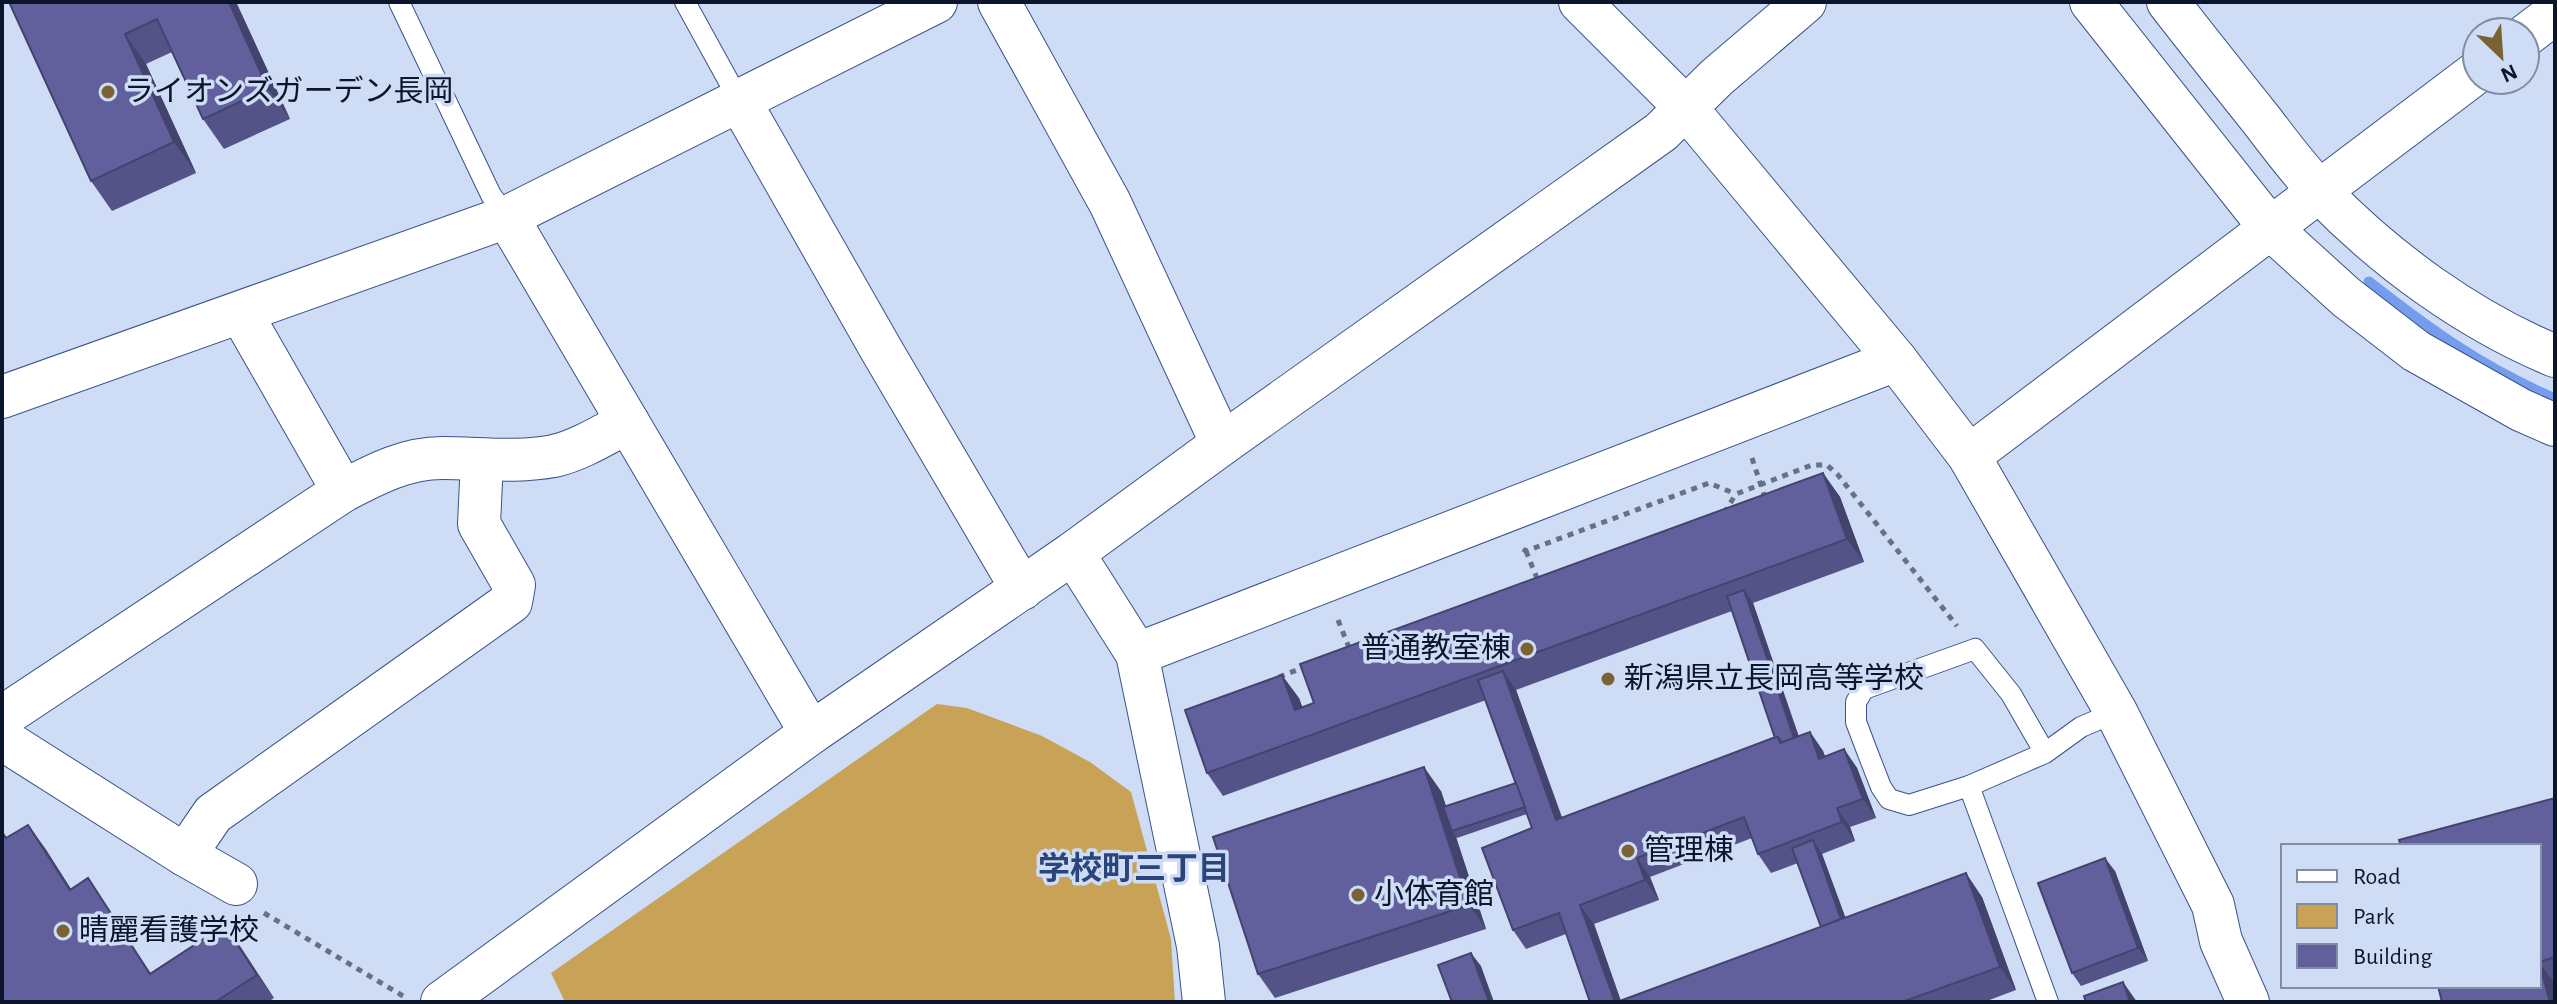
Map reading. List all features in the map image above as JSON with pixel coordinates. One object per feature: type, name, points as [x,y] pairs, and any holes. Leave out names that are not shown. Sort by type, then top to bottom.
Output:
[{"type":"street","points":[[2,397],[507,217],[936,2]]},
{"type":"street","points":[[999,2],[1110,203],[1222,444]]},
{"type":"street","points":[[1580,2],[1687,109],[1896,360],[1969,456],[2116,712],[2213,905],[2221,941],[2248,1002]]},
{"type":"street","points":[[425,1000],[1022,589],[1661,132],[1717,77],[1805,2]]},
{"type":"street","points":[[2091,2],[2271,229],[2346,297],[2416,351],[2521,410],[2555,425]]},
{"type":"street","points":[[2168,2],[2319,191],[2367,238],[2421,279],[2493,325],[2555,356]]},
{"type":"street","points":[[1969,456],[2461,84]]},
{"type":"street","points":[[739,100],[1022,589]]},
{"type":"street","points":[[507,217],[811,733]]},
{"type":"street","points":[[241,313],[343,491]]},
{"type":"street","points":[[1137,654],[1896,360]]},
{"type":"street","points":[[2,717],[343,491],[391,467],[440,458],[482,461],[555,456],[628,422]]},
{"type":"street","points":[[185,855],[213,814],[511,602],[514,585],[479,524],[482,461]]},
{"type":"street","points":[[1073,553],[1137,654],[1198,946],[1204,1002]]},
{"type":"street","points":[[2,739],[236,884]]},
{"type":"lane","points":[[399,2],[491,195],[507,217]]},
{"type":"lane","points":[[685,2],[739,100]]},
{"type":"lane","points":[[2045,753],[2011,694],[1975,649],[1864,689],[1856,702],[1856,722],[1874,790],[1909,805],[1969,786],[2045,753],[2081,727],[2116,712]]},
{"type":"lane","points":[[1969,786],[2048,1002]]},
{"type":"path","points":[[1747,445],[1768,509]]},
{"type":"path","points":[[1722,516],[1736,494],[1812,465],[1827,465],[1975,649]]},
{"type":"path","points":[[1526,551],[1535,581],[1548,581]]},
{"type":"path","points":[[1336,655],[1364,645]]},
{"type":"path","points":[[1267,681],[1309,666]]},
{"type":"path","points":[[236,884],[249,905],[425,1000]]},
{"type":"green space","points":[[937,704],[967,708],[1042,736],[1090,762],[1131,792],[1171,939],[1175,1002],[565,1002],[551,973]]},
{"type":"building","name":"ライオンズガーデン長岡","points":[[9,2],[229,2],[268,89],[203,119],[157,19],[125,34],[174,142],[91,181]]},
{"type":"building","points":[[1823,473],[1847,539],[1207,773],[1185,710],[1282,675],[1295,710],[1314,703],[1300,664]]},
{"type":"building","points":[[1744,590],[1794,738],[1782,743],[1778,737],[1775,738],[1727,596]]},
{"type":"building","points":[[1503,671],[1556,820],[1773,738],[1778,737],[1780,743],[1810,732],[1819,759],[1844,749],[1863,799],[1837,808],[1842,822],[1758,854],[1744,817],[1637,858],[1645,880],[1580,905],[1615,1002],[1590,1002],[1559,913],[1513,930],[1482,848],[1532,828],[1478,680]]},
{"type":"building","name":"小体育館","points":[[1424,767],[1469,905],[1258,974],[1213,837]]},
{"type":"building","points":[[1516,783],[1525,807],[1452,831],[1443,807]]},
{"type":"building","points":[[2555,798],[2555,957],[2541,961],[2541,844],[2400,844],[2399,840]]},
{"type":"building","name":"晴麗看護学校","points":[[28,825],[70,890],[88,878],[150,974],[225,925],[257,975],[215,1002],[2,1002],[2,832],[6,838]]},
{"type":"building","points":[[1813,840],[1841,919],[1821,927],[1792,848]]},
{"type":"building","points":[[2105,858],[2138,948],[2072,973],[2038,883]]},
{"type":"building","points":[[1966,873],[2000,967],[1902,1002],[1617,1002]]},
{"type":"building","points":[[1471,953],[1489,1002],[1452,1002],[1438,965]]},
{"type":"building","points":[[2541,969],[2550,1002],[2442,1002],[2438,988],[2541,988]]},
{"type":"building","points":[[2123,982],[2130,1002],[2086,1002],[2084,996]]},
{"type":"waterway","points":[[2369,282],[2458,347],[2555,399]]},
{"type":"place","name":"ライオンズガーデン長岡","points":[[108,92]]},
{"type":"place","name":"普通教室棟","points":[[1527,649]]},
{"type":"place","name":"新潟県立長岡高等学校","points":[[1608,679]]},
{"type":"place","name":"管理棟","points":[[1628,851]]},
{"type":"place","name":"小体育館","points":[[1358,895]]},
{"type":"place","name":"晴麗看護学校","points":[[63,931]]},
{"type":"district","name":"学校町三丁目","points":[[1134,869]]}]
